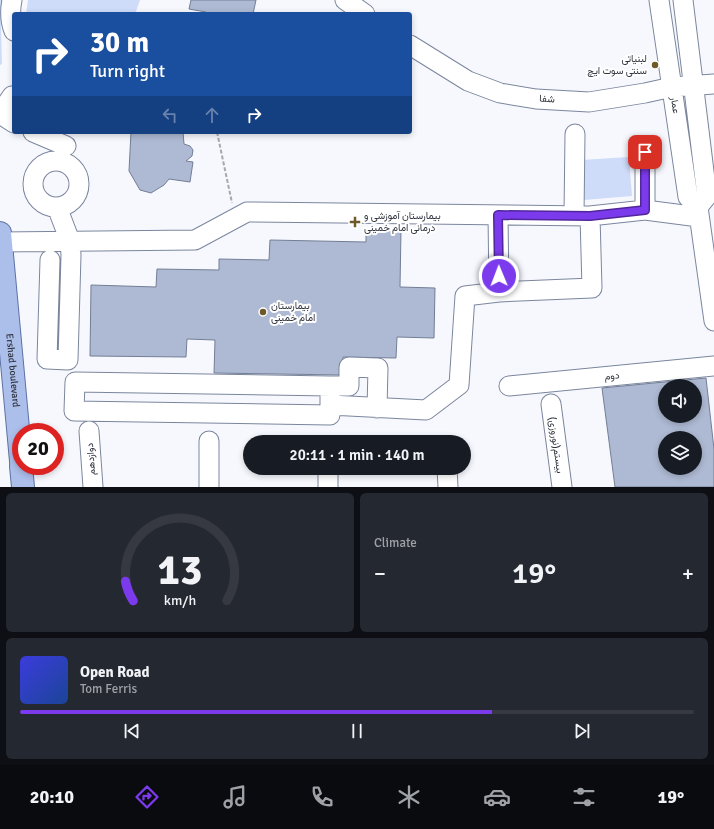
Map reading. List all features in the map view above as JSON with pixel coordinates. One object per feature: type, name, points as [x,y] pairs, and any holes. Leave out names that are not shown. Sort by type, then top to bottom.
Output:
[{"type":"main road","name":"Ershad boulevard","points":[[1,239],[18,423]]},
{"type":"main road","points":[[22,475],[23,487]]},
{"type":"street","points":[[12,0],[12,26]]},
{"type":"street","points":[[345,0],[361,12]]},
{"type":"street","name":"عمار","points":[[660,0],[688,196],[699,212],[709,254],[714,321]]},
{"type":"street","points":[[1,239],[70,241],[195,240],[247,212],[582,215],[645,210],[699,212],[707,196],[708,149],[695,85],[683,0]]},
{"type":"street","name":"شفا","points":[[412,46],[468,81],[500,93],[536,99],[589,102],[644,93],[672,86],[714,84]]},
{"type":"street","points":[[12,96],[0,114],[12,122]]},
{"type":"street","points":[[38,134],[66,146]]},
{"type":"street","points":[[330,406],[426,410],[459,385],[465,296],[499,292],[592,288],[582,215],[575,134]]},
{"type":"street","points":[[66,146],[70,165],[75,170],[80,183],[79,190],[71,202],[57,207],[42,203],[34,189],[33,181],[40,167],[47,163],[66,146]]},
{"type":"street","points":[[645,152],[645,210]]},
{"type":"street","points":[[57,207],[70,241],[71,255],[68,360],[75,382],[74,411],[330,415],[330,386]]},
{"type":"street","points":[[498,215],[499,292]]},
{"type":"street","points":[[50,260],[47,359],[68,360]]},
{"type":"street","name":"دوم","points":[[509,386],[714,366]]},
{"type":"street","points":[[75,382],[348,386],[349,367],[378,368],[377,408]]},
{"type":"street","points":[[168,383],[170,412]]},
{"type":"street","points":[[234,384],[234,413]]},
{"type":"street","name":"بیستم(نوروزی)","points":[[551,404],[562,487]]},
{"type":"street","name":"دوازدهم","points":[[89,431],[93,487]]},
{"type":"street","points":[[209,441],[209,487]]},
{"type":"street","points":[[328,475],[328,487]]},
{"type":"street","points":[[448,475],[448,487]]},
{"type":"path","points":[[217,134],[236,218]]},
{"type":"shaded area","points":[[0,0],[8,0],[1,27],[2,64],[0,65]]},
{"type":"shaded area","points":[[28,0],[140,0],[136,12],[26,12]]},
{"type":"shaded area","points":[[629,157],[632,196],[584,200],[581,160]]},
{"type":"building","points":[[191,0],[256,0],[253,12],[206,12],[189,9]]},
{"type":"building","points":[[131,134],[183,134],[184,144],[190,146],[193,150],[192,156],[186,161],[193,162],[190,182],[169,179],[164,185],[151,193],[140,190],[129,171]]},
{"type":"building","name":"بیمارستان امام خمینی","points":[[366,229],[401,230],[400,287],[435,288],[434,338],[397,337],[396,358],[343,357],[342,375],[214,373],[215,340],[187,339],[186,357],[90,356],[91,285],[156,287],[157,269],[219,270],[219,259],[269,260],[270,240],[366,242]]},
{"type":"building","points":[[706,378],[714,449],[714,487],[615,487],[602,388],[658,383],[658,423],[702,423],[702,379],[696,379]]},
{"type":"place","name":"لبنیاتی سنتی سوت ایچ","points":[[655,65]]},
{"type":"place","name":"بیمارستان آموزشی و درمانی امام خمینی","points":[[355,222]]},
{"type":"place","name":"بیمارستان امام خمینی","points":[[263,312]]},
{"type":"route","points":[[499,276],[498,215],[590,216],[645,210],[645,152]]}]
